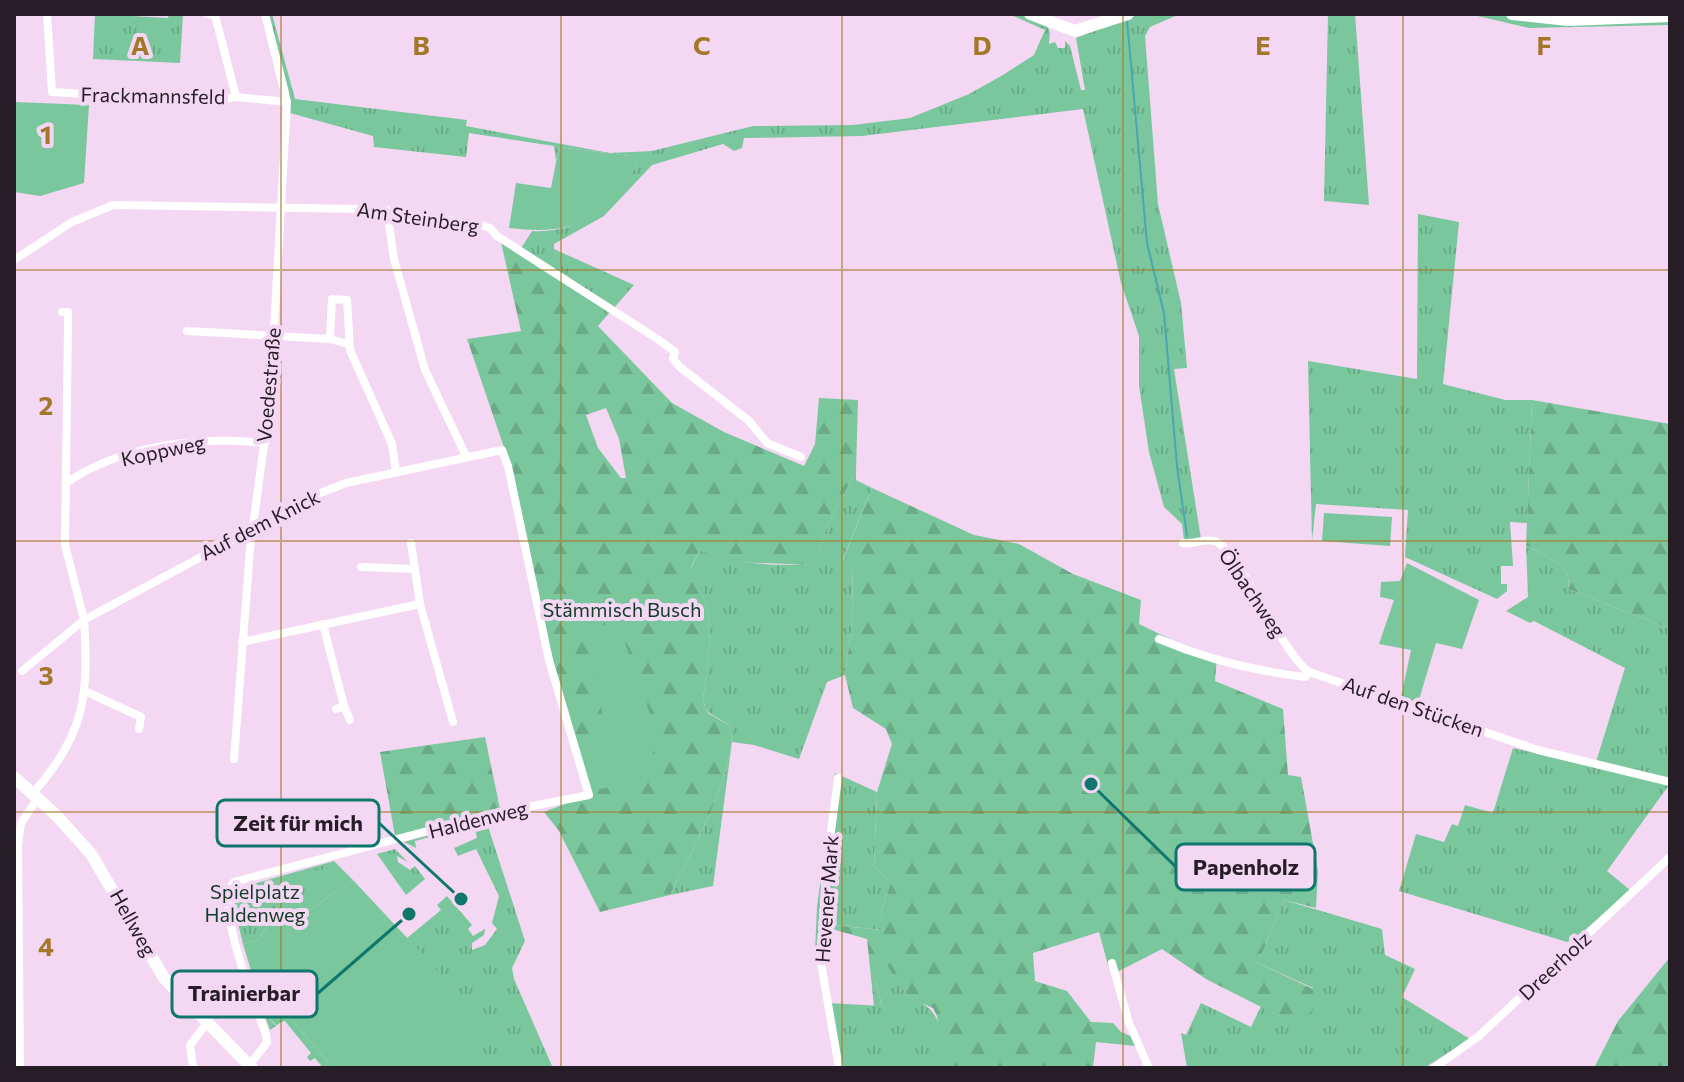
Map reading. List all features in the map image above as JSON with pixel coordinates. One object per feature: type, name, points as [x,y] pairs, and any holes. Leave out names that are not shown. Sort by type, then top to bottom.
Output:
[{"type":"street","name":"Frackmannsfeld","points":[[47,14],[52,92],[213,101],[236,97],[287,102]]},
{"type":"street","name":"Frackmannsfeld","points":[[207,14],[215,15],[236,97]]},
{"type":"street","name":"Voedestraße","points":[[234,759],[242,642],[274,337],[287,102],[265,14]]},
{"type":"street","points":[[1030,14],[1075,31],[1128,14]]},
{"type":"street","points":[[1512,14],[1568,20],[1670,16]]},
{"type":"street","name":"Am Steinberg","points":[[14,260],[72,222],[113,205],[387,210],[490,228],[497,236],[659,340],[675,352],[673,359],[680,367],[749,421],[767,443],[801,457]]},
{"type":"street","points":[[387,210],[394,259],[425,370],[466,456]]},
{"type":"street","points":[[330,339],[332,299],[347,300],[348,344],[392,444],[396,472]]},
{"type":"street","points":[[20,1068],[18,846],[21,823],[63,753],[87,692],[84,620],[65,545],[68,312],[62,312]]},
{"type":"street","points":[[187,331],[330,339],[348,344]]},
{"type":"street","name":"Koppweg","points":[[66,483],[107,463],[162,447],[232,439],[265,443]]},
{"type":"street","name":"Auf dem Knick","points":[[22,671],[84,620],[325,491],[396,472],[502,450],[549,660],[589,795]]},
{"type":"street","name":"Ölbachweg","points":[[1183,543],[1211,540],[1219,544],[1251,586],[1291,652],[1309,672]]},
{"type":"street","points":[[411,543],[420,604],[453,722]]},
{"type":"street","points":[[361,567],[415,569]]},
{"type":"street","points":[[242,642],[420,604]]},
{"type":"street","points":[[323,624],[340,707],[350,720]]},
{"type":"street","name":"Auf den Stücken","points":[[1159,639],[1196,655],[1252,669],[1305,677],[1309,672],[1538,750],[1670,782]]},
{"type":"street","points":[[87,692],[141,717],[139,729]]},
{"type":"street","name":"Hellweg","points":[[14,777],[91,854],[164,978],[251,1066]]},
{"type":"street","name":"Hevener Mark","points":[[838,778],[826,869],[821,963],[839,1068]]},
{"type":"street","name":"Haldenweg","points":[[251,1066],[267,1043],[237,952],[227,899],[234,882],[492,814],[589,795]]},
{"type":"street","name":"Dreerholz","points":[[1434,1068],[1479,1036],[1670,857]]},
{"type":"street","points":[[1112,963],[1129,1023],[1149,1068]]},
{"type":"street","points":[[193,1068],[190,1045],[207,1023]]},
{"type":"green space","points":[[95,14],[168,18],[169,14],[183,14],[180,63],[93,59]]},
{"type":"green space","points":[[269,14],[272,14],[295,99],[467,120],[466,126],[610,153],[652,151],[753,126],[853,125],[910,118],[969,94],[1034,55],[1045,30],[1009,14],[1041,14],[1050,32],[1049,44],[1055,42],[1058,48],[1065,48],[1065,41],[1070,46],[1081,90],[1085,90],[1076,38],[1138,14],[1180,14],[1150,27],[1145,36],[1158,204],[1181,303],[1187,368],[1174,369],[1201,539],[1184,540],[1182,524],[1164,507],[1149,452],[1139,386],[1139,336],[1121,283],[1083,109],[862,136],[744,138],[742,148],[734,151],[723,144],[652,165],[604,216],[554,244],[554,249],[634,285],[597,327],[547,273],[518,253],[532,231],[566,227],[581,221],[606,203],[638,164],[631,156],[559,147],[556,161],[554,146],[469,133],[466,157],[374,147],[373,136],[290,113],[289,92]]},
{"type":"green space","points":[[1328,14],[1355,14],[1369,205],[1324,201]]},
{"type":"green space","points":[[1469,14],[1670,14],[1670,25],[1529,28]]},
{"type":"green space","points":[[14,102],[89,105],[84,183],[40,196],[14,192]]},
{"type":"green space","points":[[559,147],[631,156],[638,160],[638,164],[611,199],[585,220],[553,229],[509,228],[516,183],[551,188]]},
{"type":"green space","points":[[1418,214],[1459,222],[1443,384],[1505,400],[1532,400],[1527,523],[1510,522],[1513,566],[1501,566],[1501,584],[1507,584],[1507,591],[1497,599],[1405,557],[1408,510],[1316,504],[1312,541],[1308,361],[1417,379]]},
{"type":"green space","name":"Stämmisch Busch","points":[[501,242],[547,273],[672,403],[724,432],[804,466],[815,444],[819,398],[858,400],[856,471],[827,527],[814,565],[732,562],[700,550],[691,567],[700,585],[708,618],[709,648],[703,701],[708,713],[732,727],[726,769],[710,813],[670,895],[600,912],[559,831],[544,812],[590,794],[544,629],[509,462],[467,339],[521,331]],"holes":[[[606,408],[619,439],[626,478],[621,478],[598,448],[586,415]]]},
{"type":"green space","points":[[1532,400],[1670,424],[1670,629],[1568,589],[1569,581],[1562,567],[1526,545]]},
{"type":"green space","name":"Stämmisch Busch","points":[[856,471],[856,480],[872,488],[842,561],[852,562],[853,616],[845,675],[827,682],[799,759],[754,745],[732,742],[713,886],[670,895],[719,791],[731,748],[732,727],[708,712],[703,701],[709,648],[708,618],[700,586],[691,568],[700,550],[728,559],[756,563],[814,564],[827,527]]},
{"type":"green space","points":[[872,488],[974,535],[1019,544],[1073,574],[1141,600],[1139,624],[1195,651],[1217,657],[1215,681],[1283,709],[1288,775],[1301,777],[1318,871],[1316,908],[1284,900],[1258,963],[1313,989],[1312,1011],[1294,1019],[1281,1017],[1206,979],[1162,949],[1119,971],[1108,965],[1099,932],[1033,953],[1035,981],[1067,991],[1091,1022],[1113,1023],[1121,1032],[1133,1037],[1136,1046],[1096,1042],[1093,1068],[943,1068],[937,1016],[933,1008],[909,998],[886,964],[876,982],[882,1007],[874,1006],[867,939],[832,929],[833,925],[882,930],[881,912],[891,882],[874,866],[877,792],[892,744],[886,729],[853,708],[845,675],[853,616],[852,562],[842,562]]},
{"type":"green space","points":[[1324,513],[1392,517],[1390,546],[1322,541]]},
{"type":"green space","points":[[1526,545],[1562,567],[1569,581],[1568,589],[1670,629],[1670,778],[1596,762],[1625,668],[1534,621],[1530,623],[1506,611],[1528,597]]},
{"type":"green space","points":[[1407,563],[1479,600],[1462,649],[1436,643],[1418,703],[1401,697],[1411,650],[1379,644],[1394,600],[1380,597],[1381,582],[1400,581]]},
{"type":"green space","points":[[617,620],[655,728],[651,778],[591,791],[575,737],[604,734],[594,629]]},
{"type":"green space","points":[[485,737],[500,809],[395,836],[380,752]]},
{"type":"green space","points":[[1513,748],[1669,785],[1607,871],[1630,890],[1577,937],[1567,942],[1399,891],[1416,834],[1444,842],[1452,824],[1458,826],[1465,805],[1493,813]]},
{"type":"green space","points":[[835,773],[877,792],[874,866],[891,882],[881,912],[883,930],[833,925],[832,929],[827,929],[826,944],[820,944],[827,1003],[882,1006],[876,982],[886,963],[909,998],[921,1003],[935,1016],[941,1034],[943,1068],[839,1068],[815,952],[817,907]]},
{"type":"green space","points":[[486,820],[525,941],[512,968],[514,979],[553,1068],[451,1068],[458,994],[407,938],[441,910],[437,905],[447,896],[472,925],[468,929],[473,936],[485,929],[484,935],[472,943],[472,950],[485,945],[497,929],[492,923],[499,896],[476,849],[458,856],[454,848],[477,838],[474,825],[415,841],[416,848],[404,842]]},
{"type":"green space","points":[[395,849],[408,862],[397,856],[398,862],[410,870],[415,866],[425,879],[406,895],[377,854]]},
{"type":"green space","name":"Spielplatz Haldenweg","points":[[334,861],[353,880],[305,913],[275,911],[259,940],[243,944],[234,907],[239,888]]},
{"type":"green space","points":[[337,867],[344,874],[316,897],[299,879],[300,873]]},
{"type":"green space","points":[[353,880],[468,1003],[489,1068],[333,1068],[290,1018],[276,1025],[264,1013],[243,944],[259,940],[275,911],[280,913],[288,901],[305,913]]},
{"type":"green space","points":[[1284,900],[1382,929],[1385,955],[1415,969],[1402,997],[1470,1039],[1424,1068],[1187,1068],[1181,1033],[1186,1035],[1201,1003],[1251,1027],[1261,1006],[1281,1017],[1313,988],[1258,963]]},
{"type":"green space","points":[[1670,957],[1670,1068],[1594,1068],[1618,1021]]},
{"type":"green space","points":[[264,1013],[275,1025],[281,1022],[270,1030]]},
{"type":"green space","points":[[290,1018],[333,1068],[323,1068],[315,1058],[310,1061],[307,1057],[311,1053],[284,1021]]},
{"type":"waterway","points":[[1127,20],[1147,243],[1164,313],[1177,466],[1187,536]]},
{"type":"tram line","points":[[14,1056],[14,1068]]},
{"type":"place","name":"Papenholz","points":[[1091,784]]},
{"type":"place","name":"Zeit für mich","points":[[461,899]]},
{"type":"place","name":"Trainierbar","points":[[409,914]]}]
